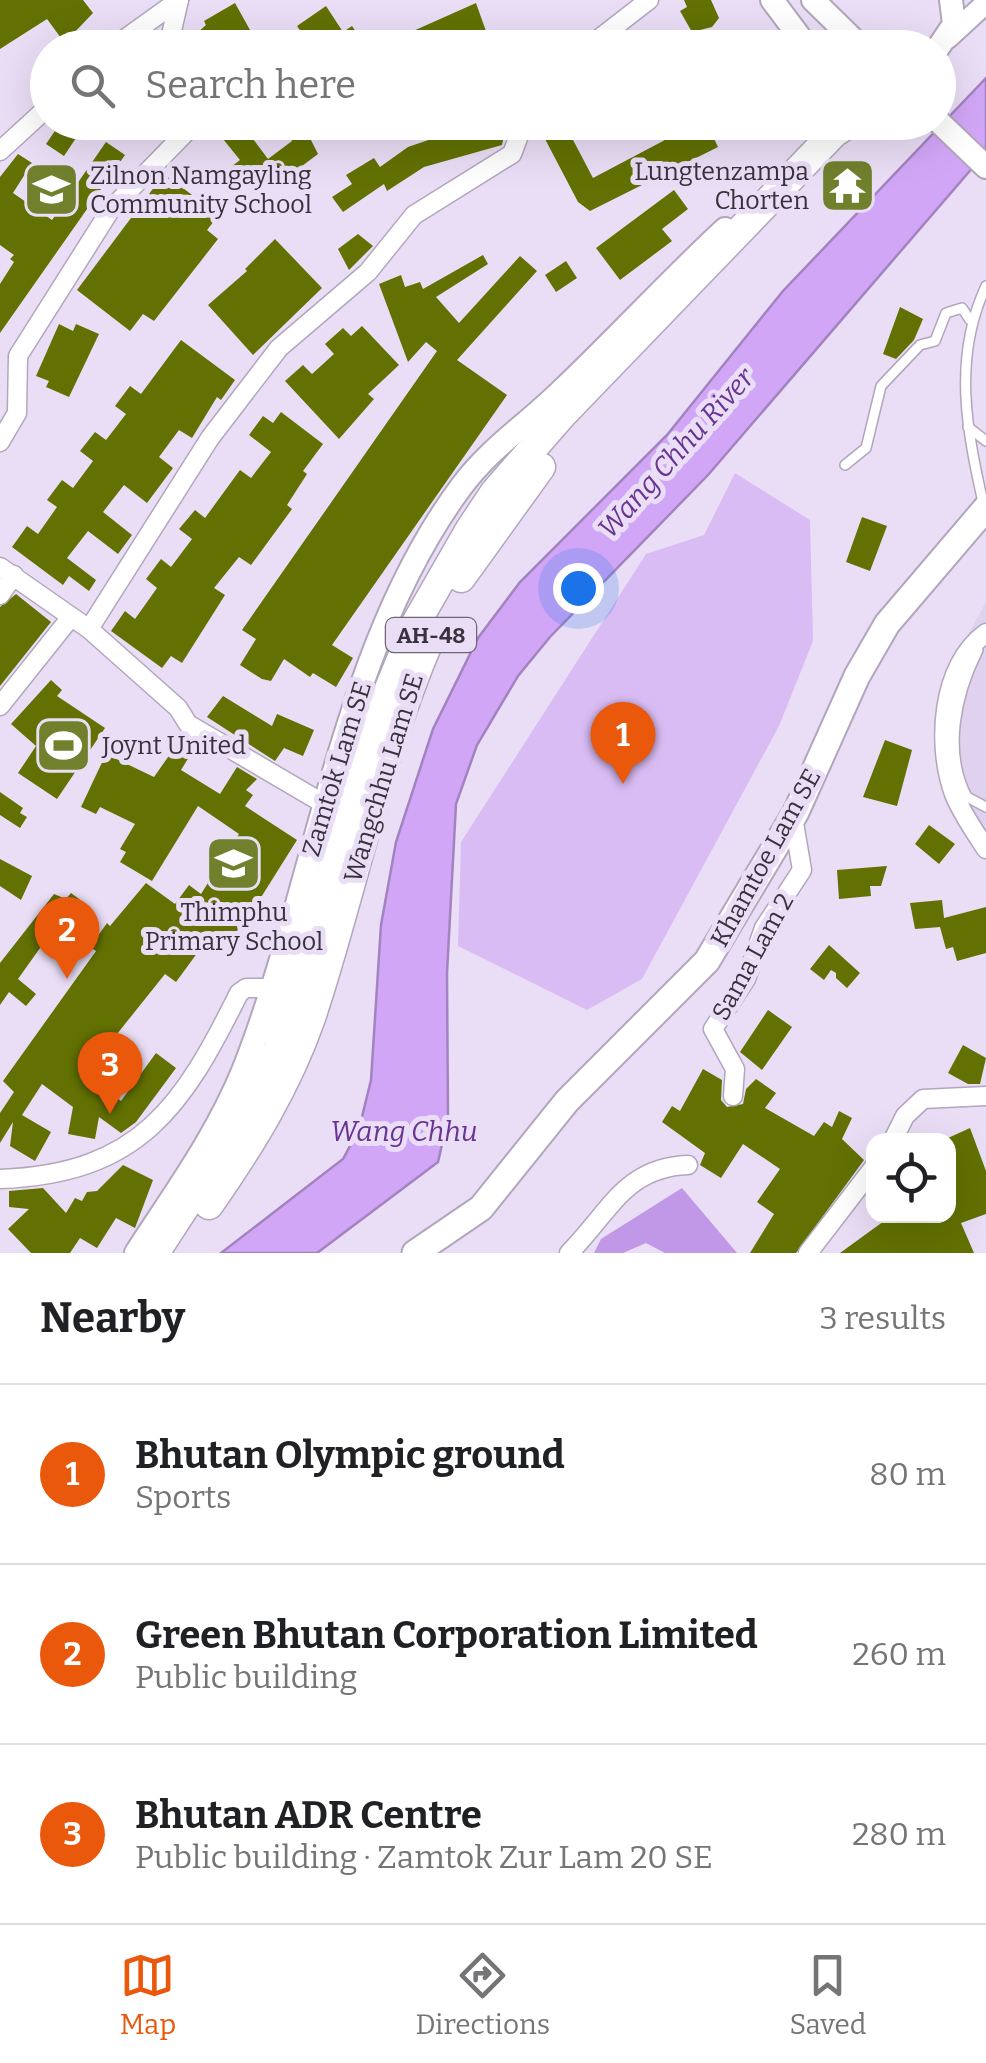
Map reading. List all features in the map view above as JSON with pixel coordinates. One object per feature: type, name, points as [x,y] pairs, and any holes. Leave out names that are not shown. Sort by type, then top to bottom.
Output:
[{"type":"highway","name":"Wangchhu Lam SE","points":[[155,1253],[246,1114],[278,1049],[381,708],[416,623],[470,529],[494,493],[562,416],[824,140]]},
{"type":"highway","name":"Wangchhu Lam SE","points":[[177,1253],[255,1138],[295,1057],[410,687],[457,585],[539,468],[846,140]]},
{"type":"main road","points":[[772,0],[794,30]]},
{"type":"main road","points":[[812,0],[843,30]]},
{"type":"main road","points":[[950,30],[954,24],[951,0]]},
{"type":"main road","points":[[956,139],[986,167]]},
{"type":"main road","name":"Zamtok Lam SE","points":[[136,1253],[217,1130],[272,988],[369,660],[460,487],[506,436],[558,394],[822,140]]},
{"type":"main road","name":"Khamtoe Lam SE","points":[[415,1253],[481,1208],[567,1101],[706,961],[793,816],[857,676],[887,624],[986,506]]},
{"type":"street","points":[[137,30],[179,0]]},
{"type":"street","points":[[172,30],[179,0]]},
{"type":"street","points":[[611,30],[650,0]]},
{"type":"street","points":[[956,30],[986,3]]},
{"type":"street","points":[[0,151],[30,123]]},
{"type":"street","points":[[0,442],[17,412],[18,356],[111,209],[178,140]]},
{"type":"street","points":[[89,629],[210,438],[279,348],[368,272],[414,215],[512,154],[517,140]]},
{"type":"street","points":[[0,594],[7,571],[89,629],[178,708],[188,724],[326,805]]},
{"type":"street","points":[[0,706],[71,617]]},
{"type":"street","points":[[986,634],[965,652],[958,666],[945,745],[953,791],[986,849]]},
{"type":"street","name":"Sama Lam 2","points":[[733,1096],[735,1069],[714,1029],[746,979],[764,928],[802,870],[793,816]]},
{"type":"street","points":[[0,1178],[79,1163],[121,1148],[148,1132],[191,1084],[239,993],[246,988],[272,988]]},
{"type":"street","points":[[896,1133],[923,1099],[986,1096]]},
{"type":"street","points":[[570,1253],[639,1177],[662,1167],[688,1165]]},
{"type":"street","points":[[808,1253],[866,1177]]},
{"type":"lane","name":"Khamtoe Lam SE","points":[[986,286],[970,320],[964,372],[966,425],[986,506]]},
{"type":"lane","points":[[845,465],[866,448],[881,386],[920,345],[935,341],[946,313],[962,308],[970,320]]},
{"type":"lane","points":[[966,425],[986,441]]},
{"type":"lane","points":[[986,634],[963,680],[953,744],[966,797],[986,807]]},
{"type":"shaded area","points":[[735,473],[810,520],[813,641],[779,726],[642,979],[587,1010],[458,946],[461,842],[646,554],[704,535]]},
{"type":"shaded area","points":[[986,602],[986,859],[945,800],[938,736],[953,662]]},
{"type":"shaded area","points":[[682,1188],[737,1253],[665,1253],[646,1243],[623,1253],[594,1253],[601,1239]]},
{"type":"water","name":"Wang Chhu","points":[[986,78],[986,152],[708,475],[550,637],[518,676],[477,745],[456,804],[447,973],[448,1118],[438,1162],[317,1253],[221,1253],[343,1159],[359,1129],[371,1080],[381,925],[396,842],[433,729],[478,638],[520,582],[667,435],[783,291],[927,140],[956,140],[956,109]]},
{"type":"building","points":[[0,0],[83,0],[93,13],[77,30],[55,30],[47,19],[0,49]]},
{"type":"building","points":[[684,0],[711,0],[719,18],[712,27],[691,30],[680,11],[687,7]]},
{"type":"building","points":[[235,3],[250,30],[201,30],[206,25],[204,21]]},
{"type":"building","points":[[476,3],[486,30],[415,30]]},
{"type":"building","points":[[326,6],[342,30],[300,30],[297,26]]},
{"type":"building","points":[[49,140],[75,140],[64,156],[46,144]]},
{"type":"building","points":[[224,140],[254,140],[268,159],[291,140],[311,140],[318,154],[282,181],[275,171],[260,183],[255,177],[244,185],[231,167],[240,160]]},
{"type":"building","points":[[428,140],[503,140],[502,145],[424,167],[387,191],[384,184],[343,212],[332,197],[352,184],[346,175],[374,158],[380,167],[408,147]]},
{"type":"building","points":[[546,140],[573,140],[593,178],[665,140],[715,140],[718,147],[590,211],[578,202]]},
{"type":"building","points":[[106,142],[125,155],[0,333],[0,284],[14,262],[10,259],[14,255],[0,245],[0,177],[18,154],[32,163],[13,193],[52,220]]},
{"type":"building","points":[[164,174],[219,215],[207,230],[218,239],[154,321],[143,314],[130,331],[77,290]]},
{"type":"building","points":[[674,190],[688,209],[662,229],[672,241],[620,280],[596,248]]},
{"type":"building","points":[[358,234],[373,246],[349,270],[338,249]]},
{"type":"building","points":[[275,239],[322,288],[253,355],[208,305],[247,271]]},
{"type":"building","points":[[483,255],[488,264],[436,297],[459,323],[520,256],[537,271],[457,360],[507,395],[332,645],[353,658],[336,687],[313,673],[310,677],[284,659],[271,681],[262,679],[240,665],[256,639],[242,630],[437,351],[426,342],[408,362],[379,284],[401,275],[405,287],[420,282],[423,289]]},
{"type":"building","points":[[566,261],[577,278],[556,292],[545,275]]},
{"type":"building","points":[[900,307],[923,319],[914,340],[896,359],[883,354]]},
{"type":"building","points":[[59,324],[73,331],[76,324],[99,334],[69,397],[46,387],[49,381],[36,376]]},
{"type":"building","points":[[362,326],[399,365],[368,394],[374,399],[339,439],[285,381],[303,365],[312,374],[334,354],[325,344],[343,328],[351,336]]},
{"type":"building","points":[[181,340],[235,380],[221,400],[217,397],[192,438],[179,430],[159,457],[173,468],[147,503],[124,485],[103,512],[132,535],[118,554],[88,531],[67,558],[96,580],[89,591],[69,576],[63,585],[12,547],[27,526],[38,534],[57,507],[47,500],[62,480],[73,488],[93,461],[80,451],[95,432],[106,440],[126,414],[115,406],[130,386],[141,394]]},
{"type":"building","points":[[281,412],[323,444],[303,471],[307,474],[287,505],[292,509],[251,565],[239,557],[214,588],[225,595],[182,663],[171,656],[162,668],[111,631],[125,611],[135,619],[157,588],[146,579],[161,559],[171,567],[192,539],[179,529],[195,510],[205,518],[240,470],[251,478],[271,452],[249,435],[263,416],[273,423]]},
{"type":"building","points":[[862,517],[887,526],[870,571],[846,562]]},
{"type":"building","points":[[16,594],[51,622],[0,686],[0,607]]},
{"type":"building","points":[[51,680],[62,690],[57,696],[105,728],[57,799],[18,773],[36,746],[11,724]]},
{"type":"building","points":[[223,696],[272,726],[277,714],[314,730],[303,756],[284,748],[275,761],[207,717]]},
{"type":"building","points":[[180,740],[194,749],[181,770],[220,794],[237,767],[257,779],[246,790],[253,795],[245,806],[297,840],[248,918],[223,947],[209,937],[176,982],[165,974],[85,1074],[121,1101],[156,1053],[176,1068],[136,1122],[121,1133],[99,1117],[95,1139],[68,1134],[73,1107],[42,1084],[22,1115],[51,1132],[35,1161],[10,1146],[13,1122],[0,1143],[0,1113],[14,1092],[3,1081],[96,951],[90,947],[107,923],[110,926],[146,883],[175,904],[189,885],[201,894],[239,834],[198,806],[152,881],[120,862],[126,852],[120,849],[135,824],[100,807],[96,814],[81,807],[106,754],[154,777]]},
{"type":"building","points":[[885,740],[912,750],[897,806],[863,797]]},
{"type":"building","points":[[0,792],[23,808],[20,813],[27,817],[20,828],[0,815]]},
{"type":"building","points":[[929,825],[955,844],[939,864],[915,844]]},
{"type":"building","points":[[0,859],[32,876],[21,900],[0,886]]},
{"type":"building","points":[[887,866],[881,886],[870,886],[871,896],[839,899],[837,870]]},
{"type":"building","points":[[71,893],[83,902],[51,946],[45,941],[18,979],[36,994],[26,1006],[9,992],[0,1005],[0,963],[54,894],[66,899]]},
{"type":"building","points":[[942,900],[944,918],[986,907],[986,953],[957,961],[953,947],[946,949],[940,927],[915,929],[910,903]]},
{"type":"building","points":[[829,945],[860,973],[847,988],[831,970],[824,980],[810,969]]},
{"type":"building","points":[[768,1010],[792,1027],[762,1070],[740,1052]]},
{"type":"building","points":[[963,1045],[986,1058],[980,1084],[968,1084],[948,1073]]},
{"type":"building","points":[[703,1069],[722,1080],[721,1100],[727,1107],[743,1104],[746,1089],[756,1079],[776,1093],[765,1108],[814,1136],[824,1122],[832,1127],[839,1111],[852,1118],[842,1139],[864,1160],[796,1253],[750,1253],[774,1214],[757,1202],[780,1169],[743,1144],[721,1178],[700,1165],[705,1153],[662,1122],[672,1106],[680,1111]]},
{"type":"building","points":[[970,1128],[986,1171],[986,1214],[961,1223],[974,1253],[840,1253],[881,1223],[956,1223],[956,1134]]},
{"type":"building","points":[[123,1165],[153,1180],[135,1228],[116,1218],[97,1248],[80,1238],[70,1253],[31,1253],[8,1229],[29,1209],[9,1207],[9,1191],[43,1188],[66,1213],[75,1198],[82,1201],[87,1192],[97,1191]]},
{"type":"place","name":"Lungtenzampa Chorten","points":[[848,186]]},
{"type":"place","name":"Zilnon Namgayling Community School","points":[[51,190]]},
{"type":"place","name":"Joynt United","points":[[63,746]]},
{"type":"place","name":"Bhutan Olympic ground","points":[[623,784]]},
{"type":"place","name":"Thimphu Primary School","points":[[234,864]]},
{"type":"place","name":"Green Bhutan Corporation Limited","points":[[67,979]]},
{"type":"place","name":"Bhutan ADR Centre","points":[[110,1114]]},
{"type":"water label","name":"Wang Chhu River","points":[[676,453]]}]
